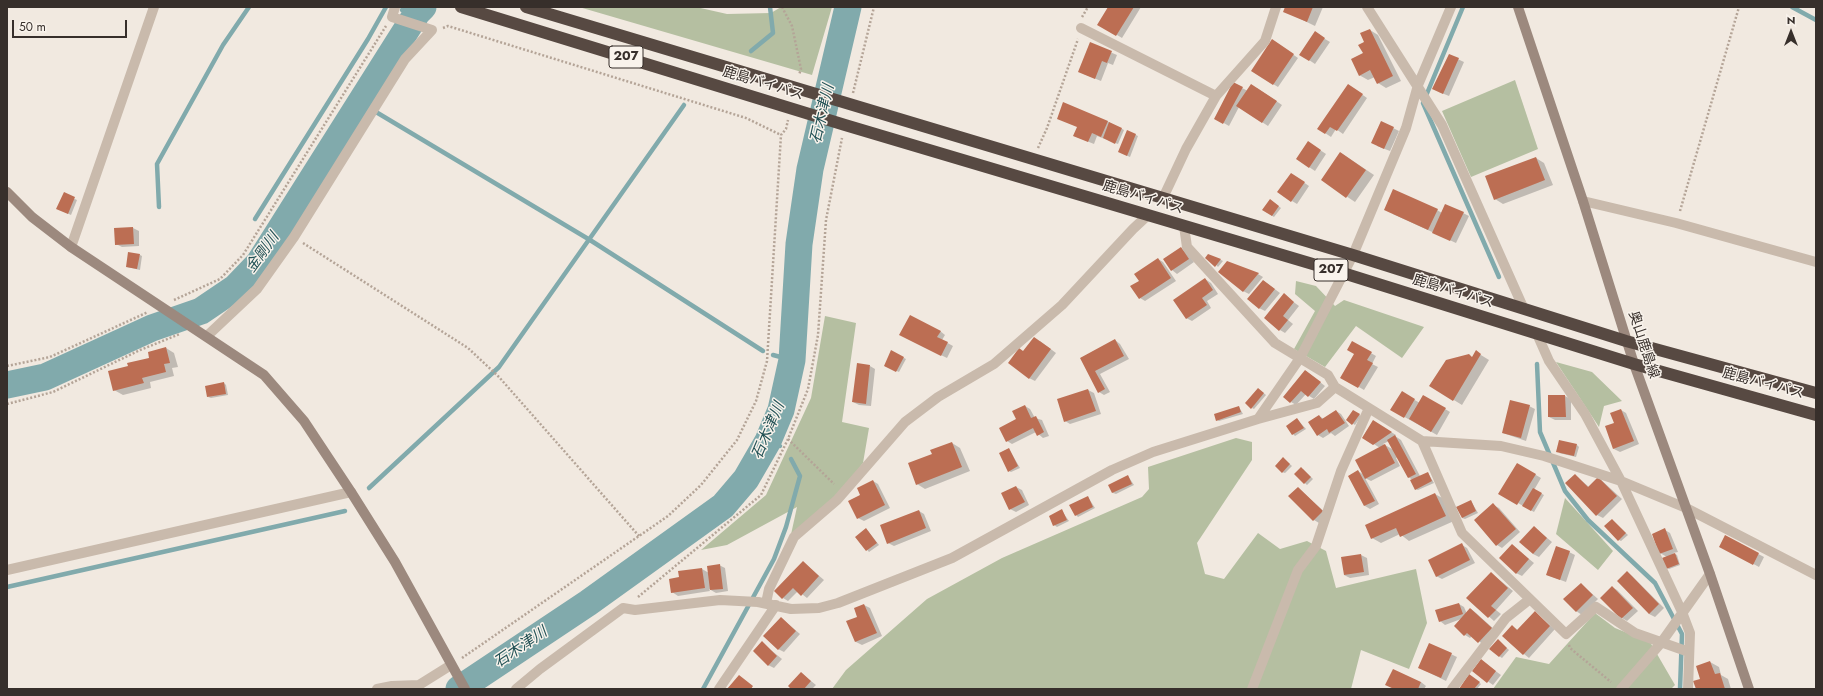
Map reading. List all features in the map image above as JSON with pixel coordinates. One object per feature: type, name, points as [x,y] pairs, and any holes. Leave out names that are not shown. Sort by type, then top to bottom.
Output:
[{"type":"highway","name":"鹿島バイパス","points":[[461,7],[845,125],[1343,274],[1634,364],[1816,415]]},
{"type":"highway","name":"鹿島バイパス","points":[[526,7],[1353,255],[1626,340],[1816,393]]},
{"type":"main road","name":"奥山鹿島線","points":[[1518,7],[1583,201],[1634,364],[1710,574],[1749,689]]},
{"type":"main road","points":[[7,192],[32,217],[71,247],[264,375],[304,420],[351,492],[395,562],[465,689]]},
{"type":"street","points":[[71,247],[154,7]]},
{"type":"street","points":[[207,336],[257,290],[294,237],[405,59],[432,30],[392,17],[395,7]]},
{"type":"street","points":[[1163,198],[1186,148],[1216,96],[1265,41],[1276,7]]},
{"type":"street","points":[[1367,7],[1442,125],[1523,308]]},
{"type":"street","points":[[1258,419],[1300,358],[1353,255],[1406,128],[1451,7]]},
{"type":"street","points":[[1081,28],[1216,96]]},
{"type":"street","points":[[1583,201],[1676,223],[1816,262]]},
{"type":"street","points":[[719,689],[767,603],[769,589],[794,537],[838,500],[905,422],[938,397],[994,364],[1062,305],[1133,228],[1148,215]]},
{"type":"street","points":[[1184,226],[1187,246],[1275,343],[1328,375],[1335,388],[1422,441],[1501,446],[1559,460],[1622,481],[1686,508],[1816,575]]},
{"type":"street","points":[[1538,334],[1549,361],[1585,414],[1622,481],[1682,612],[1690,633],[1688,689]]},
{"type":"street","points":[[516,689],[540,669],[624,608],[635,610],[720,600],[743,600],[767,603],[791,610],[819,608],[838,603],[952,558],[1112,470],[1153,452],[1258,419],[1317,403],[1335,388]]},
{"type":"street","points":[[1252,689],[1298,570],[1316,546],[1341,471],[1369,408]]},
{"type":"street","points":[[1422,441],[1462,533],[1566,634],[1596,607],[1635,633],[1689,652]]},
{"type":"street","points":[[7,570],[351,492]]},
{"type":"street","points":[[1618,687],[1661,643],[1710,574]]},
{"type":"street","points":[[1452,689],[1506,618],[1530,599]]},
{"type":"street","points":[[377,689],[392,686],[417,687],[452,666]]},
{"type":"path","points":[[782,7],[792,26],[800,69],[795,87]]},
{"type":"path","points":[[851,105],[874,7]]},
{"type":"path","points":[[1033,159],[1047,128],[1081,28],[1082,16],[1088,7]]},
{"type":"path","points":[[1676,223],[1739,7]]},
{"type":"path","points":[[7,366],[50,357],[220,279],[243,255],[392,17]]},
{"type":"path","points":[[432,30],[448,26],[746,118],[782,135]]},
{"type":"path","points":[[452,666],[668,516],[701,485],[737,440],[756,401],[767,361],[782,135],[786,129],[790,108]]},
{"type":"path","points":[[624,608],[761,495],[788,439],[808,389],[818,335],[826,220],[845,125]]},
{"type":"path","points":[[294,237],[468,348],[499,377],[639,536]]},
{"type":"path","points":[[7,404],[53,392],[140,350],[195,329]]},
{"type":"path","points":[[788,439],[837,487],[838,500]]},
{"type":"path","points":[[1566,634],[1570,648],[1618,687]]},
{"type":"green space","points":[[579,7],[696,7],[727,14],[771,13],[781,7],[832,7],[812,75]]},
{"type":"green space","points":[[1515,80],[1538,149],[1471,177],[1442,111]]},
{"type":"green space","points":[[1296,281],[1316,286],[1335,306],[1344,300],[1424,327],[1402,358],[1356,326],[1325,367],[1294,349],[1315,311],[1295,294]]},
{"type":"green space","points":[[825,316],[856,323],[842,422],[869,428],[863,463],[833,503],[790,539],[797,507],[727,545],[701,550],[766,495],[811,398]]},
{"type":"green space","points":[[1556,362],[1592,372],[1622,401],[1604,406],[1599,427]]},
{"type":"green space","points":[[1236,438],[1252,442],[1252,460],[1197,543],[1205,574],[1224,579],[1258,533],[1280,549],[1307,541],[1326,551],[1336,588],[1416,569],[1427,623],[1409,669],[1361,650],[1351,689],[832,689],[846,670],[927,599],[1002,558],[1142,497],[1149,489],[1148,467]]},
{"type":"green space","points":[[1565,498],[1613,551],[1598,570],[1556,534]]},
{"type":"green space","points":[[1595,613],[1615,628],[1650,642],[1675,685],[1671,689],[1493,689],[1516,657],[1549,664]]},
{"type":"building","points":[[1108,7],[1134,7],[1116,36],[1097,25]]},
{"type":"building","points":[[1285,7],[1313,7],[1307,22],[1283,12]]},
{"type":"building","points":[[1370,29],[1393,76],[1377,84],[1370,70],[1359,76],[1351,59],[1363,53],[1358,45],[1364,42],[1360,33]]},
{"type":"building","points":[[1315,31],[1325,38],[1309,61],[1299,55]]},
{"type":"building","points":[[1272,39],[1294,54],[1273,85],[1251,71]]},
{"type":"building","points":[[1090,42],[1112,51],[1107,63],[1102,61],[1095,79],[1078,72]]},
{"type":"building","points":[[1449,54],[1459,58],[1443,94],[1432,89]]},
{"type":"building","points":[[1233,82],[1243,87],[1223,124],[1214,119]]},
{"type":"building","points":[[1251,84],[1277,101],[1262,123],[1236,106]]},
{"type":"building","points":[[1348,84],[1363,94],[1337,131],[1330,127],[1325,134],[1317,129]]},
{"type":"building","points":[[1063,102],[1108,121],[1101,137],[1092,133],[1088,142],[1073,136],[1077,127],[1057,119]]},
{"type":"building","points":[[1381,121],[1394,127],[1384,149],[1371,143]]},
{"type":"building","points":[[1109,122],[1122,128],[1115,144],[1103,138]]},
{"type":"building","points":[[1127,130],[1136,134],[1127,156],[1118,152]]},
{"type":"building","points":[[1308,141],[1321,150],[1309,168],[1296,159]]},
{"type":"building","points":[[1340,152],[1366,170],[1346,198],[1321,180]]},
{"type":"building","points":[[1536,157],[1545,180],[1494,200],[1485,176]]},
{"type":"building","points":[[1291,173],[1305,182],[1291,202],[1277,192]]},
{"type":"building","points":[[1393,189],[1438,209],[1428,230],[1384,210]]},
{"type":"building","points":[[64,192],[75,197],[68,214],[56,209]]},
{"type":"building","points":[[1270,199],[1279,206],[1272,216],[1262,210]]},
{"type":"building","points":[[1445,204],[1464,212],[1450,241],[1432,233]]},
{"type":"building","points":[[133,227],[134,244],[115,245],[114,228]]},
{"type":"building","points":[[1181,247],[1189,259],[1171,271],[1163,259]]},
{"type":"building","points":[[128,252],[140,254],[137,269],[126,267]]},
{"type":"building","points":[[1208,254],[1221,259],[1215,267],[1205,258]]},
{"type":"building","points":[[1158,258],[1171,278],[1139,299],[1130,286],[1139,281],[1134,274]]},
{"type":"building","points":[[1227,261],[1259,273],[1243,292],[1218,272]]},
{"type":"building","points":[[1205,278],[1213,290],[1202,298],[1207,305],[1186,319],[1173,300]]},
{"type":"building","points":[[1263,280],[1275,289],[1259,309],[1247,299]]},
{"type":"building","points":[[1284,293],[1294,302],[1283,316],[1288,320],[1279,331],[1264,318]]},
{"type":"building","points":[[910,315],[941,331],[937,337],[948,342],[941,356],[899,335]]},
{"type":"building","points":[[1034,337],[1051,349],[1029,379],[1008,363],[1019,348],[1023,351]]},
{"type":"building","points":[[1115,339],[1124,356],[1095,371],[1105,389],[1098,393],[1080,358]]},
{"type":"building","points":[[1352,341],[1372,352],[1367,360],[1373,363],[1358,388],[1340,378],[1354,354],[1347,350]]},
{"type":"building","points":[[166,347],[170,363],[164,364],[166,372],[142,378],[144,383],[113,391],[108,371],[128,366],[127,363],[149,358],[148,352]]},
{"type":"building","points":[[891,350],[904,357],[896,372],[884,366]]},
{"type":"building","points":[[1476,350],[1481,354],[1453,401],[1429,386],[1446,360],[1469,354],[1472,357]]},
{"type":"building","points":[[857,363],[870,365],[866,404],[852,402]]},
{"type":"building","points":[[1305,370],[1321,382],[1308,397],[1301,391],[1290,403],[1283,397]]},
{"type":"building","points":[[224,382],[226,394],[207,397],[205,386]]},
{"type":"building","points":[[1258,388],[1264,393],[1251,409],[1245,403]]},
{"type":"building","points":[[1088,389],[1096,411],[1064,422],[1057,399]]},
{"type":"building","points":[[1402,391],[1415,399],[1404,418],[1390,410]]},
{"type":"building","points":[[1423,395],[1446,408],[1431,432],[1409,419]]},
{"type":"building","points":[[1548,395],[1565,395],[1566,417],[1548,417]]},
{"type":"building","points":[[1510,400],[1530,405],[1521,438],[1502,433]]},
{"type":"building","points":[[1025,405],[1031,418],[1036,416],[1044,432],[1037,436],[1033,428],[1006,442],[999,428],[1016,419],[1012,411]]},
{"type":"building","points":[[1239,406],[1241,412],[1216,421],[1214,414]]},
{"type":"building","points":[[1621,409],[1634,441],[1613,449],[1605,426],[1614,423],[1610,413]]},
{"type":"building","points":[[1336,410],[1345,423],[1329,433],[1327,429],[1317,436],[1308,422],[1319,415],[1322,419]]},
{"type":"building","points":[[1353,410],[1360,414],[1352,425],[1346,420]]},
{"type":"building","points":[[1297,418],[1304,428],[1292,435],[1286,426]]},
{"type":"building","points":[[1373,420],[1392,432],[1373,445],[1362,438]]},
{"type":"building","points":[[1395,435],[1416,474],[1408,478],[1387,440]]},
{"type":"building","points":[[1559,440],[1577,444],[1574,456],[1556,452]]},
{"type":"building","points":[[952,442],[962,467],[916,485],[908,463],[932,454],[930,450]]},
{"type":"building","points":[[1385,444],[1395,463],[1365,479],[1355,460]]},
{"type":"building","points":[[1009,448],[1018,466],[1008,472],[999,453]]},
{"type":"building","points":[[1283,457],[1290,464],[1282,473],[1275,466]]},
{"type":"building","points":[[1517,463],[1536,474],[1517,505],[1498,494]]},
{"type":"building","points":[[1301,467],[1311,477],[1304,484],[1294,474]]},
{"type":"building","points":[[1358,470],[1375,501],[1364,506],[1348,476]]},
{"type":"building","points":[[1428,472],[1432,481],[1415,490],[1410,480]]},
{"type":"building","points":[[1575,474],[1588,487],[1598,477],[1617,496],[1596,516],[1565,483]]},
{"type":"building","points":[[1128,475],[1132,484],[1112,493],[1108,485]]},
{"type":"building","points":[[873,480],[885,505],[857,519],[848,501],[860,495],[857,488]]},
{"type":"building","points":[[1016,486],[1025,502],[1009,510],[1001,493]]},
{"type":"building","points":[[1298,487],[1323,511],[1313,521],[1288,496]]},
{"type":"building","points":[[1533,488],[1542,493],[1531,511],[1522,506]]},
{"type":"building","points":[[1435,493],[1446,516],[1400,537],[1396,528],[1371,539],[1365,525]]},
{"type":"building","points":[[1088,496],[1093,507],[1075,516],[1069,505]]},
{"type":"building","points":[[1471,500],[1476,511],[1462,518],[1456,507]]},
{"type":"building","points":[[1493,503],[1516,529],[1496,546],[1474,520]]},
{"type":"building","points":[[1062,509],[1067,520],[1053,526],[1049,516]]},
{"type":"building","points":[[919,510],[926,528],[887,544],[880,525]]},
{"type":"building","points":[[1612,519],[1626,533],[1618,541],[1604,526]]},
{"type":"building","points":[[1534,526],[1547,538],[1533,554],[1519,542]]},
{"type":"building","points":[[866,528],[877,543],[866,551],[855,537]]},
{"type":"building","points":[[1665,528],[1673,549],[1659,554],[1652,534]]},
{"type":"building","points":[[1725,535],[1759,553],[1753,565],[1719,547]]},
{"type":"building","points":[[1462,543],[1470,560],[1436,577],[1428,560]]},
{"type":"building","points":[[1512,544],[1529,559],[1516,574],[1499,558]]},
{"type":"building","points":[[1556,546],[1570,551],[1560,580],[1546,575]]},
{"type":"building","points":[[1675,553],[1679,564],[1666,569],[1662,558]]},
{"type":"building","points":[[1361,554],[1364,572],[1344,575],[1341,557]]},
{"type":"building","points":[[803,561],[819,576],[801,596],[793,588],[782,599],[774,591]]},
{"type":"building","points":[[720,564],[723,589],[710,590],[707,566]]},
{"type":"building","points":[[702,568],[705,588],[671,593],[669,579],[679,577],[678,571]]},
{"type":"building","points":[[1627,571],[1659,604],[1649,614],[1617,581]]},
{"type":"building","points":[[1491,572],[1508,588],[1491,606],[1496,610],[1488,618],[1466,598]]},
{"type":"building","points":[[1581,583],[1593,595],[1576,612],[1563,599]]},
{"type":"building","points":[[1612,586],[1633,608],[1621,619],[1600,598]]},
{"type":"building","points":[[1459,603],[1463,614],[1439,622],[1435,610]]},
{"type":"building","points":[[864,604],[877,633],[855,642],[846,621],[857,617],[854,608]]},
{"type":"building","points":[[1470,608],[1492,628],[1478,643],[1467,633],[1464,636],[1454,626]]},
{"type":"building","points":[[1535,611],[1550,626],[1523,655],[1502,636],[1512,625],[1517,630]]},
{"type":"building","points":[[781,617],[796,631],[778,650],[763,636]]},
{"type":"building","points":[[1498,639],[1507,648],[1499,657],[1489,649]]},
{"type":"building","points":[[762,641],[777,656],[768,666],[753,651]]},
{"type":"building","points":[[1429,643],[1452,653],[1441,678],[1418,668]]},
{"type":"building","points":[[1481,659],[1496,671],[1487,683],[1472,671]]},
{"type":"building","points":[[1710,661],[1715,674],[1720,673],[1725,689],[1696,689],[1693,681],[1700,679],[1696,666]]},
{"type":"building","points":[[1393,669],[1421,682],[1418,689],[1394,689],[1385,685]]},
{"type":"building","points":[[801,672],[811,681],[804,689],[791,689],[788,686]]},
{"type":"building","points":[[1469,674],[1480,682],[1474,689],[1459,689]]},
{"type":"building","points":[[739,675],[753,686],[751,689],[727,689]]},
{"type":"waterway","points":[[159,207],[157,164],[223,45],[249,7]]},
{"type":"waterway","points":[[255,219],[368,39],[386,7]]},
{"type":"waterway","name":"金剛川","points":[[7,385],[45,377],[152,328],[201,311],[235,288],[259,263],[417,13],[423,7]]},
{"type":"waterway","points":[[751,51],[773,33],[770,7]]},
{"type":"waterway","name":"石木津川","points":[[459,689],[588,603],[723,506],[746,479],[768,441],[781,410],[792,360],[799,244],[810,169],[848,7]]},
{"type":"waterway","points":[[1463,7],[1423,103],[1499,277]]},
{"type":"waterway","points":[[1792,7],[1816,20]]},
{"type":"waterway","points":[[402,10],[417,13]]},
{"type":"waterway","points":[[362,100],[369,107]]},
{"type":"waterway","points":[[369,488],[499,367],[684,105]]},
{"type":"waterway","points":[[376,112],[590,240],[763,351]]},
{"type":"waterway","points":[[773,355],[792,360]]},
{"type":"waterway","points":[[1537,364],[1540,432],[1565,491],[1588,520],[1655,583],[1682,634],[1680,689]]},
{"type":"waterway","points":[[768,441],[780,446]]},
{"type":"waterway","points":[[703,689],[774,559],[786,527],[800,476],[791,459]]},
{"type":"waterway","points":[[7,587],[345,511]]}]
